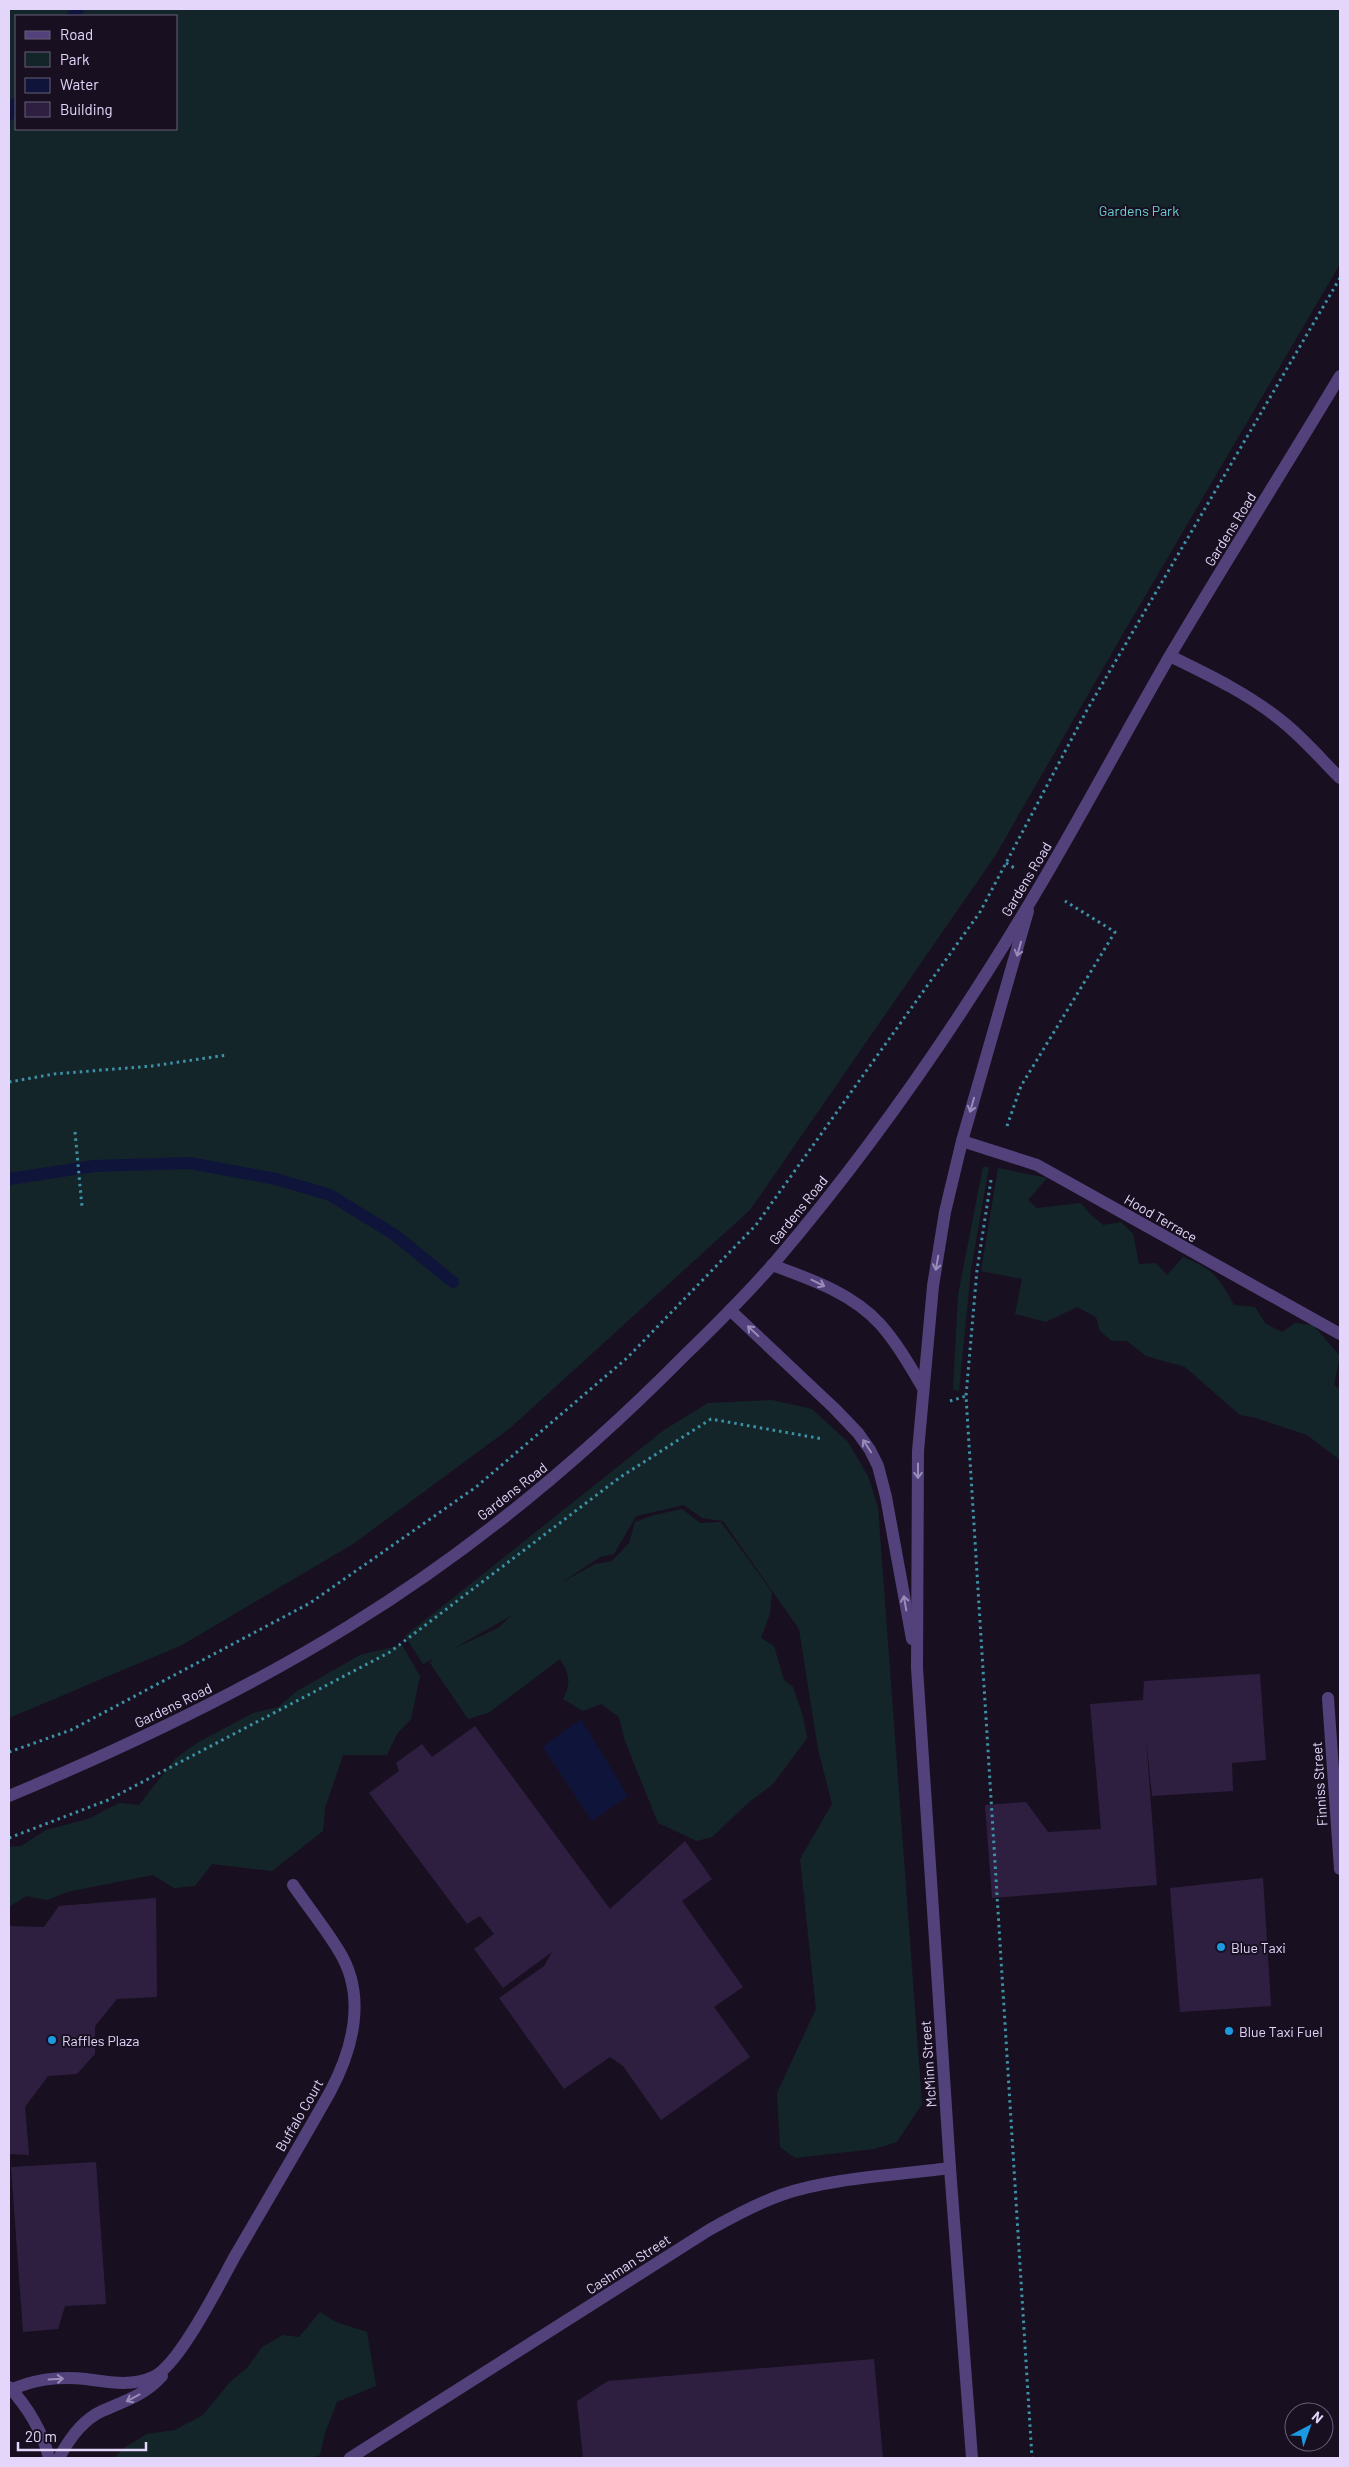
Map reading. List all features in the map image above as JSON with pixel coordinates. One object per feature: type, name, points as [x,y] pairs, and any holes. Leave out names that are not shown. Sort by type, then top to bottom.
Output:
[{"type":"street","name":"Gardens Road","points":[[9,1796],[85,1764],[188,1715],[261,1677],[352,1625],[516,1508],[584,1452],[651,1390],[730,1310],[772,1265],[845,1176],[926,1066],[1030,902],[1170,656],[1340,376]]},
{"type":"street","points":[[1170,656],[1221,681],[1266,709],[1284,723],[1340,778]]},
{"type":"street","points":[[917,1668],[918,1451],[933,1286],[945,1212],[962,1141],[1019,947],[1030,902]]},
{"type":"street","name":"Hood Terrace","points":[[962,1141],[1037,1165],[1340,1334]]},
{"type":"street","points":[[772,1265],[810,1279],[862,1307],[879,1323],[899,1348],[923,1388]]},
{"type":"street","points":[[730,1310],[834,1408],[858,1433],[870,1450],[878,1466],[886,1497],[917,1668]]},
{"type":"street","name":"McMinn Street","points":[[917,1668],[950,2168],[972,2458]]},
{"type":"street","name":"Finniss Street","points":[[1328,1698],[1340,1869]]},
{"type":"street","name":"Buffalo Court","points":[[59,2458],[78,2428],[102,2411],[146,2391],[164,2373],[344,2066],[351,2040],[356,1997],[349,1971],[340,1952],[293,1885]]},
{"type":"street","name":"Cashman Street","points":[[350,2458],[701,2235],[741,2212],[781,2195],[810,2186],[950,2168]]},
{"type":"street","name":"Buffalo Court","points":[[49,2458],[40,2432],[22,2403],[10,2389],[40,2380],[84,2379],[125,2383],[154,2377],[164,2370],[178,2351]]},
{"type":"path","points":[[9,1752],[71,1730],[310,1603],[476,1487],[627,1358],[756,1225],[980,912],[1087,710],[1340,278]]},
{"type":"path","points":[[1005,1132],[1021,1086],[1115,932]]},
{"type":"path","points":[[9,1082],[54,1074],[152,1066],[226,1055]]},
{"type":"path","points":[[75,1132],[82,1207]]},
{"type":"path","points":[[991,1178],[976,1270],[966,1396],[1032,2458]]},
{"type":"path","points":[[948,1402],[966,1396]]},
{"type":"path","points":[[9,1838],[108,1800],[390,1652],[619,1478],[711,1418],[827,1440]]},
{"type":"green space","name":"Gardens Park","points":[[9,9],[1340,9],[1340,264],[995,856],[750,1210],[509,1429],[353,1544],[182,1645],[9,1718]]},
{"type":"green space","points":[[983,1167],[989,1167],[971,1269],[959,1391],[953,1390],[958,1295]]},
{"type":"green space","points":[[998,1168],[1047,1178],[1028,1200],[1037,1208],[1081,1203],[1103,1225],[1121,1222],[1133,1234],[1139,1264],[1156,1263],[1167,1275],[1183,1257],[1201,1265],[1214,1275],[1224,1287],[1234,1305],[1255,1307],[1265,1323],[1282,1332],[1295,1323],[1313,1325],[1340,1356],[1334,1385],[1340,1389],[1340,1460],[1307,1435],[1256,1418],[1240,1415],[1185,1367],[1146,1356],[1127,1341],[1112,1341],[1100,1331],[1096,1317],[1077,1307],[1046,1322],[1015,1314],[1022,1279],[981,1271]]},
{"type":"green space","points":[[772,1400],[812,1409],[848,1442],[868,1476],[878,1507],[922,2104],[897,2142],[874,2149],[795,2158],[780,2147],[777,2093],[816,2009],[800,1859],[832,1804],[818,1749],[799,1629],[723,1521],[702,1518],[684,1505],[636,1516],[614,1554],[600,1557],[561,1583],[595,1564],[612,1561],[629,1543],[635,1522],[654,1515],[682,1509],[700,1523],[721,1522],[772,1592],[770,1614],[761,1638],[774,1646],[784,1680],[793,1687],[803,1716],[807,1738],[773,1784],[748,1803],[712,1837],[697,1841],[658,1823],[625,1741],[619,1717],[601,1704],[583,1711],[563,1699],[568,1688],[568,1678],[566,1669],[560,1659],[490,1712],[468,1719],[430,1663],[433,1659],[423,1664],[405,1636],[664,1430],[708,1403]],"holes":[[[512,1615],[498,1628],[453,1649]]]},
{"type":"green space","points":[[402,1645],[420,1676],[411,1719],[397,1734],[387,1755],[343,1755],[325,1808],[323,1831],[272,1871],[212,1864],[195,1886],[174,1888],[153,1875],[67,1892],[47,1900],[26,1896],[9,1907],[9,1847],[21,1846],[46,1830],[88,1819],[119,1803],[139,1805],[175,1759],[197,1743],[253,1713],[278,1707],[297,1691],[360,1655]]},
{"type":"green space","points":[[320,2312],[336,2322],[367,2332],[376,2386],[337,2402],[325,2433],[320,2455],[311,2458],[114,2458],[124,2448],[147,2434],[175,2430],[203,2415],[230,2382],[248,2367],[262,2347],[283,2335],[299,2337]]},
{"type":"water","points":[[581,1719],[628,1796],[592,1821],[543,1747]]},
{"type":"building","points":[[1260,1674],[1266,1760],[1232,1763],[1233,1791],[1152,1796],[1146,1738],[1157,1885],[992,1898],[985,1805],[1026,1802],[1048,1832],[1101,1829],[1090,1704],[1143,1700],[1144,1681]]},
{"type":"building","points":[[475,1726],[610,1909],[685,1841],[712,1879],[682,1901],[743,1987],[714,2007],[750,2057],[661,2120],[623,2066],[610,2057],[564,2089],[499,1998],[544,1966],[552,1952],[503,1988],[474,1949],[494,1934],[480,1916],[467,1924],[369,1793],[399,1771],[396,1763],[422,1744],[432,1757]]},
{"type":"building","name":"Blue Taxi","points":[[1263,1878],[1271,2006],[1180,2012],[1170,1888]]},
{"type":"building","name":"Raffles Plaza","points":[[156,1898],[157,1997],[117,1999],[95,2026],[95,2054],[77,2074],[48,2076],[25,2107],[29,2155],[9,2154],[9,1926],[44,1927],[59,1906]]},
{"type":"building","points":[[96,2162],[106,2304],[65,2306],[58,2329],[23,2332],[11,2167]]},
{"type":"building","points":[[874,2359],[883,2458],[583,2458],[577,2401],[608,2381]]},
{"type":"waterway","points":[[74,15],[78,9]]},
{"type":"waterway","points":[[9,115],[15,105]]},
{"type":"waterway","points":[[9,1179],[94,1166],[190,1163],[276,1179],[330,1195],[395,1235],[453,1282]]},
{"type":"place","name":"Blue Taxi","points":[[1221,1947]]},
{"type":"place","name":"Blue Taxi Fuel","points":[[1229,2031]]},
{"type":"place","name":"Raffles Plaza","points":[[52,2040]]}]
